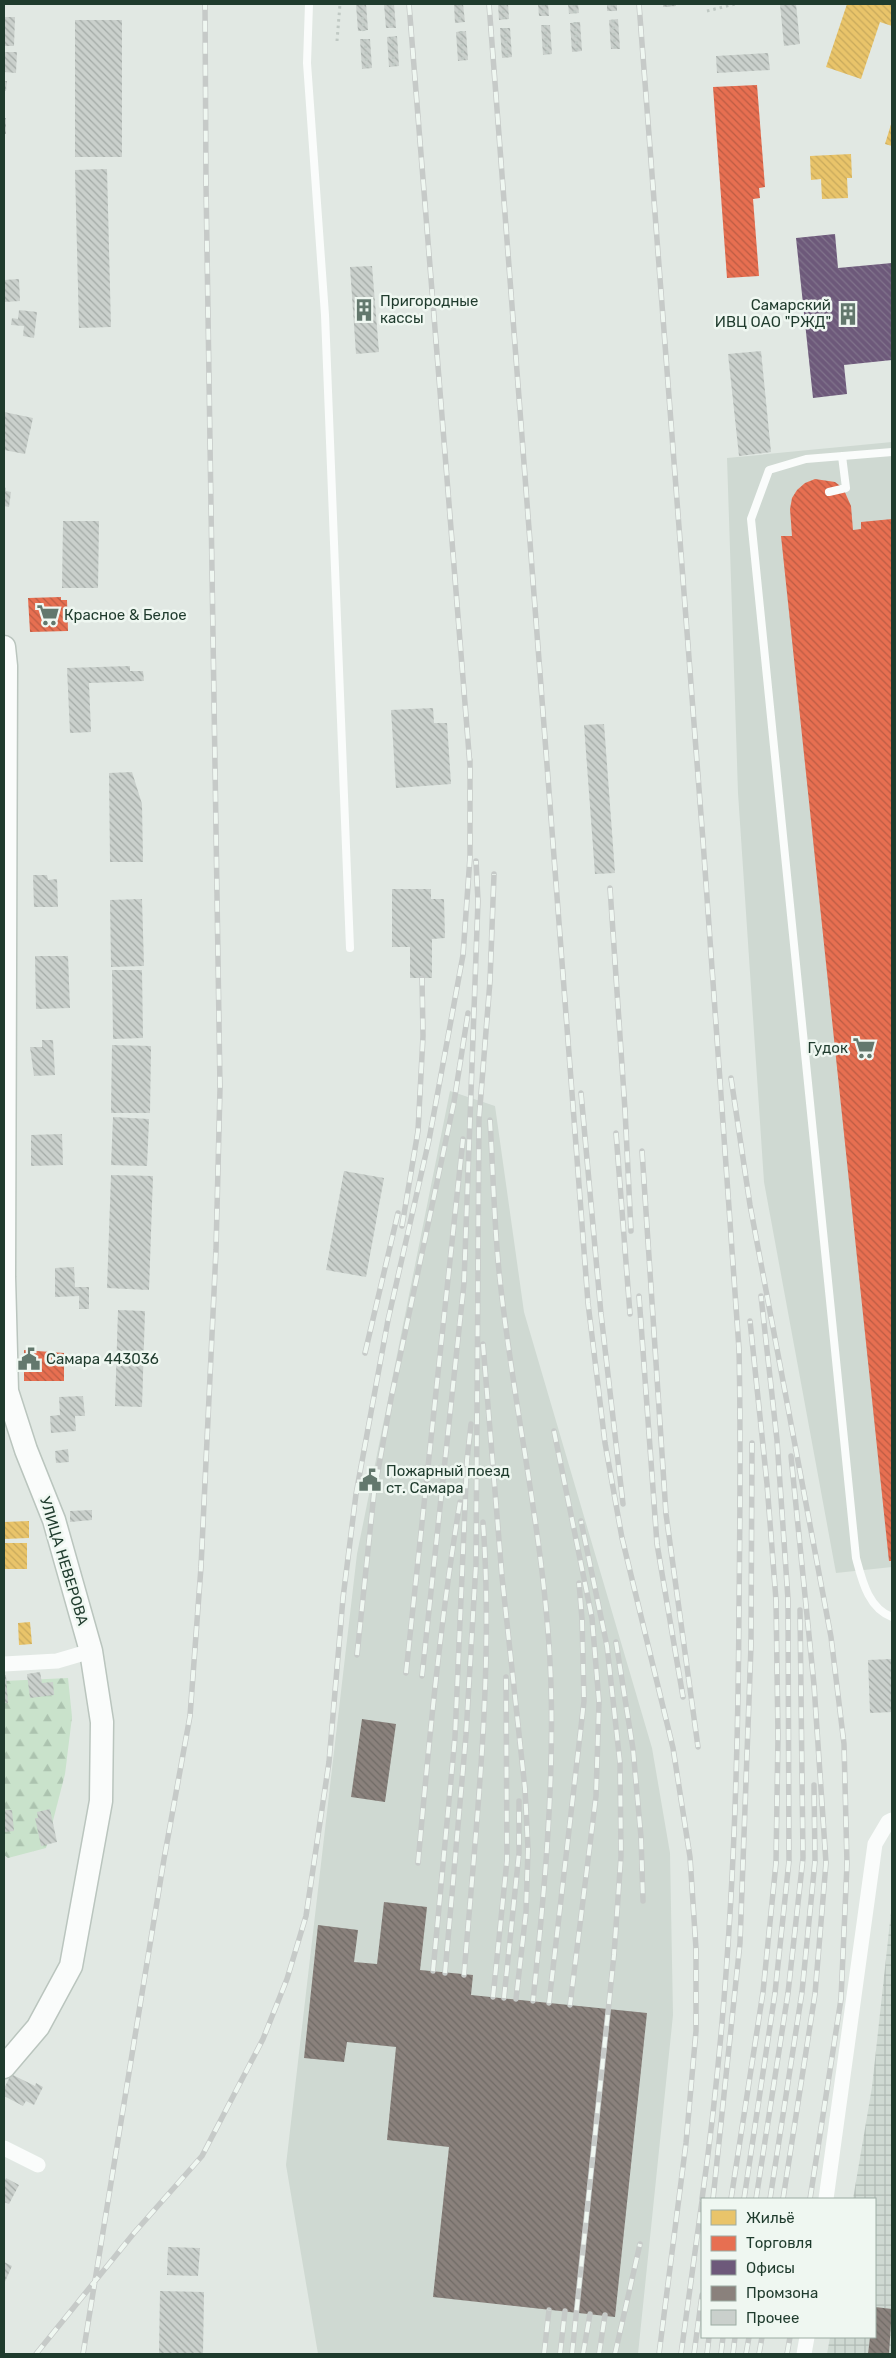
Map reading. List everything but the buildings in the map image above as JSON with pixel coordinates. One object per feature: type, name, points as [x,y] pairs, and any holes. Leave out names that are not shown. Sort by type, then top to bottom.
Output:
[{"type":"street","name":"УЛИЦА НЕВЕРОВА","points":[[4,2067],[38,2027],[71,1966],[101,1801],[102,1722],[90,1651],[54,1520],[5,1391],[5,660]]},
{"type":"street","points":[[4,1664],[57,1661],[90,1651]]},
{"type":"street","points":[[826,2198],[875,1844],[888,1822],[892,1820]]},
{"type":"street","points":[[4,2148],[38,2165]]},
{"type":"street","points":[[804,2354],[807,2338]]},
{"type":"lane","points":[[309,4],[307,63],[326,315],[350,948]]},
{"type":"lane","points":[[892,452],[806,459],[769,470],[751,519],[856,1558],[865,1590],[884,1614],[892,1616]]},
{"type":"lane","points":[[829,492],[846,488],[842,456]]},
{"type":"path","points":[[337,41],[340,4]]},
{"type":"path","points":[[361,4],[364,31]]},
{"type":"path","points":[[390,4],[392,28]]},
{"type":"path","points":[[459,4],[460,22]]},
{"type":"path","points":[[503,4],[504,19]]},
{"type":"path","points":[[543,4],[544,16]]},
{"type":"path","points":[[574,4],[575,14]]},
{"type":"path","points":[[612,4],[613,11]]},
{"type":"path","points":[[707,12],[735,4]]},
{"type":"path","points":[[613,20],[615,49]]},
{"type":"path","points":[[575,22],[577,52]]},
{"type":"path","points":[[545,25],[547,54]]},
{"type":"path","points":[[505,28],[507,57]]},
{"type":"path","points":[[461,31],[463,60]]},
{"type":"path","points":[[392,37],[394,66]]},
{"type":"path","points":[[365,40],[367,69]]},
{"type":"shaded area","points":[[892,442],[892,1567],[836,1573],[764,1182],[738,793],[727,458]]},
{"type":"shaded area","points":[[450,1091],[495,1106],[524,1312],[652,1748],[670,1853],[673,2015],[638,2354],[318,2354],[286,2165],[357,1554]]},
{"type":"shaded area","points":[[892,1903],[892,2354],[827,2354],[830,2338],[876,2338],[876,2198],[853,2198],[872,2087]]},
{"type":"green space","points":[[68,1678],[72,1717],[65,1774],[46,1848],[8,1858],[4,1855],[4,1681]]},
{"type":"railway","points":[[83,2354],[164,1859],[190,1716],[201,1567],[216,1250],[220,1088],[205,4]]},
{"type":"railway","points":[[409,4],[470,766]]},
{"type":"railway","points":[[489,4],[588,1303],[605,1443],[622,1538],[673,1748],[690,1857],[696,1949],[696,2031],[686,2143],[659,2354]]},
{"type":"railway","points":[[639,4],[703,841],[739,1349],[740,1542],[737,1754],[731,1903],[712,2125],[702,2198]]},
{"type":"railway","points":[[36,2354],[134,2233],[202,2156],[263,2039],[287,1979],[306,1916],[329,1762],[343,1598],[356,1494],[388,1320],[429,1140],[463,955],[470,857],[470,760]]},
{"type":"railway","points":[[422,1676],[464,1283],[478,901],[476,861]]},
{"type":"railway","points":[[445,1973],[466,1735],[476,1564],[479,1119],[490,981],[494,874]]},
{"type":"railway","points":[[610,888],[631,1231]]},
{"type":"railway","points":[[402,1226],[418,1131],[423,1036],[422,978]]},
{"type":"railway","points":[[357,1655],[374,1493],[391,1399],[454,1102],[468,1013]]},
{"type":"railway","points":[[731,1078],[750,1205],[831,1637],[844,1744],[847,1864],[841,1999],[810,2198]]},
{"type":"railway","points":[[581,1093],[601,1314],[623,1504]]},
{"type":"railway","points":[[490,1120],[499,1271],[512,1375],[543,1582],[551,1686],[550,1804],[533,2001]]},
{"type":"railway","points":[[616,1133],[630,1314]]},
{"type":"railway","points":[[406,1673],[463,1139]]},
{"type":"railway","points":[[642,1151],[666,1514],[698,1747]]},
{"type":"railway","points":[[365,1353],[398,1213]]},
{"type":"railway","points":[[639,1296],[657,1544],[683,1697]]},
{"type":"railway","points":[[744,2198],[775,1993],[789,1861],[788,1599],[777,1440],[761,1296]]},
{"type":"railway","points":[[731,2198],[763,1992],[776,1863],[778,1736],[776,1600],[767,1484],[750,1321]]},
{"type":"railway","points":[[483,1344],[502,1577],[525,1789],[528,1849],[526,1912],[516,1999]]},
{"type":"railway","points":[[433,1971],[455,1737],[467,1460],[471,1424]]},
{"type":"railway","points":[[554,1431],[592,1618],[599,1702],[596,1796],[570,2005]]},
{"type":"railway","points":[[713,2198],[740,1943],[751,1646],[752,1443]]},
{"type":"railway","points":[[783,2198],[815,1994],[826,1863],[814,1685],[791,1456]]},
{"type":"railway","points":[[418,1863],[441,1637],[460,1502]]},
{"type":"railway","points":[[572,2354],[614,1955],[621,1856],[620,1763],[607,1646],[581,1521]]},
{"type":"railway","points":[[464,1975],[485,1692],[486,1579],[483,1522]]},
{"type":"railway","points":[[549,2003],[584,1701],[579,1583]]},
{"type":"railway","points":[[756,2198],[788,1993],[803,1858],[800,1610]]},
{"type":"railway","points":[[616,1642],[633,1749],[641,1837],[643,1901]]},
{"type":"railway","points":[[493,1997],[507,1860],[506,1677]]},
{"type":"railway","points":[[770,2198],[802,1992],[815,1861],[814,1785]]},
{"type":"railway","points":[[504,1998],[519,1853],[519,1801]]},
{"type":"railway","points":[[681,2354],[701,2208]]},
{"type":"railway","points":[[615,2354],[640,2244]]},
{"type":"railway","points":[[694,2354],[701,2302]]},
{"type":"railway","points":[[544,2354],[549,2310]]},
{"type":"railway","points":[[560,2354],[565,2311]]},
{"type":"railway","points":[[583,2354],[590,2314]]},
{"type":"railway","points":[[599,2354],[605,2315]]},
{"type":"railway","points":[[707,2354],[709,2338]]},
{"type":"railway","points":[[721,2354],[723,2338]]},
{"type":"railway","points":[[733,2354],[735,2338]]},
{"type":"railway","points":[[746,2354],[749,2338]]},
{"type":"railway","points":[[759,2354],[762,2338]]},
{"type":"railway","points":[[787,2354],[790,2338]]},
{"type":"place","name":"Пригородные кассы","points":[[364,310]]},
{"type":"place","name":"Самарский ИВЦ ОАО \"РЖД\"","points":[[848,314]]},
{"type":"place","name":"Красное & Белое","points":[[48,615]]},
{"type":"place","name":"Гудок","points":[[864,1048]]},
{"type":"place","name":"Самара 443036","points":[[29,1359]]},
{"type":"place","name":"Пожарный поезд ст. Самара","points":[[370,1480]]}]
